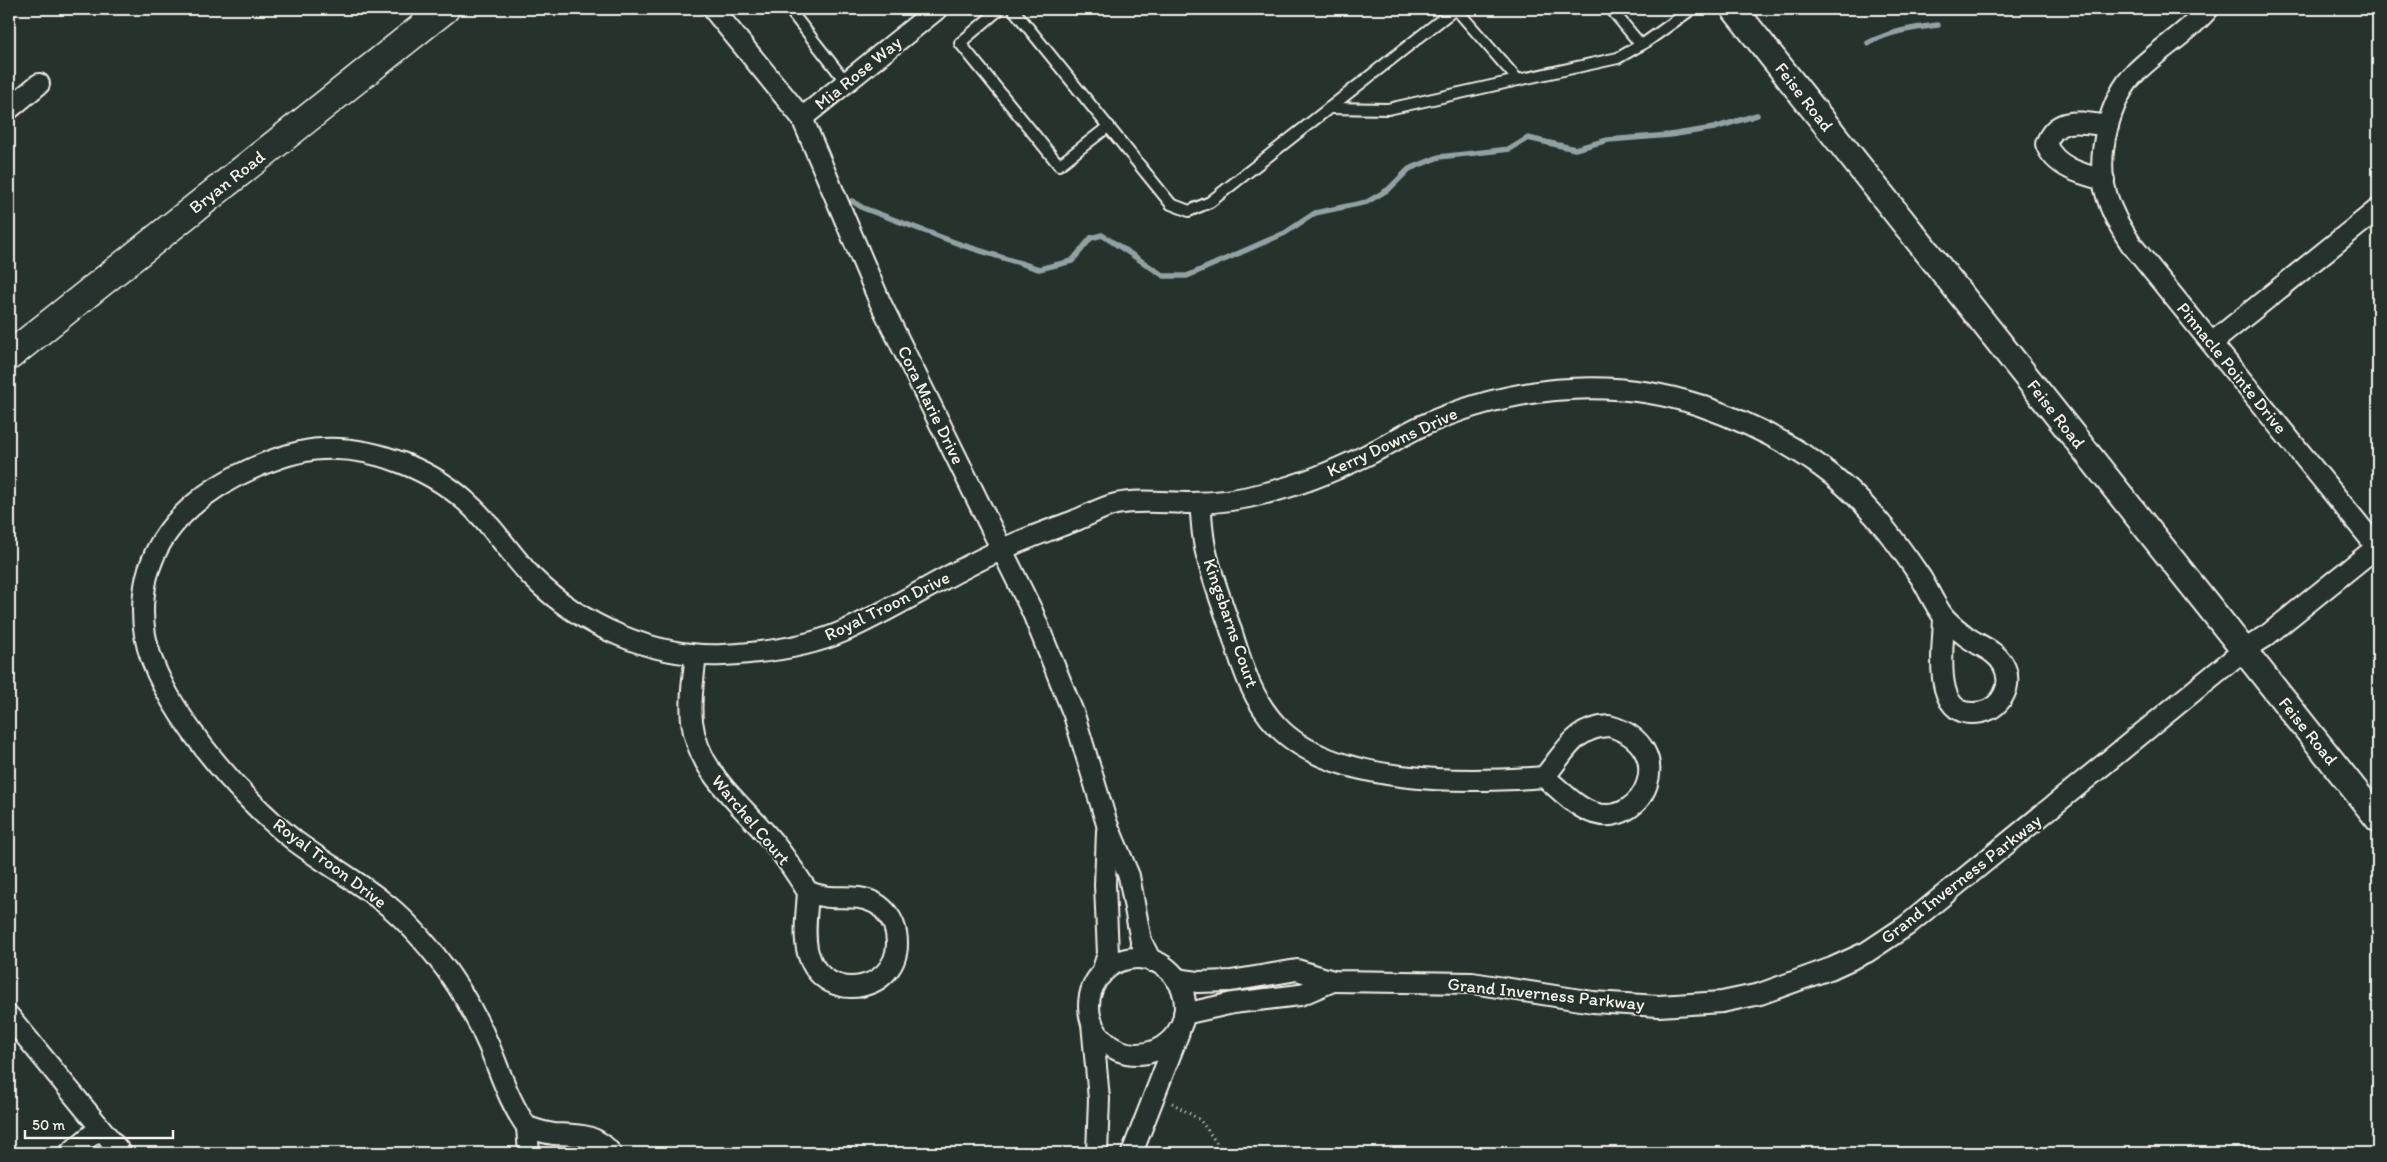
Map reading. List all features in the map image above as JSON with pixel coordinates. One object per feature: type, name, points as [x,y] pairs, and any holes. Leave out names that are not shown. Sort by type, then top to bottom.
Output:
[{"type":"main road","name":"Bryan Road","points":[[9,356],[445,9]]},
{"type":"street","name":"Cora Marie Drive","points":[[713,9],[802,118],[880,302],[1032,611],[1074,715],[1107,824],[1129,876],[1141,941],[1151,961]]},
{"type":"street","name":"Mia Rose Way","points":[[802,118],[937,9]]},
{"type":"street","name":"Feise Road","points":[[1734,9],[2378,819]]},
{"type":"street","name":"Pinnacle Pointe Drive","points":[[2208,9],[2132,77],[2121,92],[2108,126],[2103,155],[2105,191],[2115,219],[2131,244],[2213,342],[2378,547]]},
{"type":"street","points":[[9,108],[39,84]]},
{"type":"street","points":[[2104,180],[2057,162],[2050,155],[2046,144],[2055,127],[2065,123],[2074,122],[2108,126]]},
{"type":"street","points":[[2213,342],[2378,209]]},
{"type":"street","name":"Kerry Downs Drive","points":[[1001,549],[1119,503],[1200,504],[1262,495],[1310,480],[1365,456],[1414,429],[1465,408],[1559,388],[1629,389],[1692,403],[1759,428],[1824,468],[1878,518],[1920,577],[1944,617],[1967,638],[1993,653],[2003,663],[2007,675],[2007,687],[2001,699],[1990,709],[1982,712],[1968,712],[1956,706],[1944,692],[1942,681],[1944,617]]},
{"type":"street","name":"Royal Troon Drive","points":[[529,1153],[527,1128],[505,1090],[471,1007],[439,960],[413,929],[383,902],[291,838],[250,800],[195,735],[175,705],[157,672],[145,638],[146,582],[152,558],[164,536],[208,493],[233,477],[260,465],[318,449],[349,450],[380,456],[437,480],[454,490],[486,521],[532,577],[586,618],[615,633],[654,646],[696,656],[765,653],[837,635],[1001,549]]},
{"type":"street","name":"Kingsbarns Court","points":[[1200,504],[1206,552],[1247,681],[1261,706],[1277,726],[1294,742],[1314,754],[1335,762],[1403,775],[1491,781],[1544,777]]},
{"type":"street","name":"Grand Inverness Parkway","points":[[1176,979],[1198,982],[1231,981],[1297,970],[1333,981],[1472,983],[1593,1002],[1658,1006],[1722,1002],[1760,994],[1798,981],[1867,952],[1906,926],[2244,650],[2265,638],[2378,547]]},
{"type":"street","name":"Warchel Court","points":[[696,656],[692,692],[692,722],[700,750],[711,774],[773,843],[808,892]]},
{"type":"street","points":[[1609,726],[1625,730],[1637,739],[1645,751],[1650,765],[1649,779],[1639,798],[1623,811],[1608,815],[1594,813],[1582,807],[1544,777],[1572,741],[1582,732],[1595,727],[1609,726]]},
{"type":"street","name":"Cora Marie Drive","points":[[1101,975],[1108,954],[1105,885],[1107,824]]},
{"type":"street","points":[[808,892],[829,898],[861,898],[875,903],[887,913],[895,926],[898,942],[896,957],[888,970],[877,981],[864,987],[850,988],[835,985],[823,977],[814,966],[808,945],[808,892]]},
{"type":"street","points":[[1097,1153],[1099,1099],[1090,998],[1101,975],[1120,962],[1135,959],[1151,961],[1165,968],[1176,979],[1184,996],[1183,1018],[1171,1058],[1132,1153]]},
{"type":"street","name":"Grand Inverness Parkway","points":[[1183,1018],[1233,1003],[1300,994],[1333,981]]},
{"type":"street","points":[[9,1016],[121,1153]]},
{"type":"street","points":[[1092,1023],[1103,1040],[1110,1046],[1128,1053],[1137,1054],[1147,1053],[1165,1046],[1178,1032],[1183,1018]]},
{"type":"street","points":[[70,1153],[100,1128]]},
{"type":"street","points":[[527,1128],[554,1134],[583,1134],[603,1144],[610,1153]]},
{"type":"lane","points":[[1000,9],[960,43],[1059,165],[1108,126]]},
{"type":"lane","points":[[1013,9],[1171,204],[1189,211],[1210,202],[1456,9],[1518,80]]},
{"type":"lane","points":[[1610,9],[1641,45]]},
{"type":"lane","points":[[1329,108],[1388,109],[1618,58],[1641,45],[1692,9]]},
{"type":"lane","points":[[791,10],[846,82]]},
{"type":"path","points":[[1168,1102],[1185,1109],[1200,1120],[1224,1153]]},
{"type":"waterway","points":[[1868,43],[1894,33],[1938,25]]},
{"type":"waterway","points":[[852,201],[863,208],[962,245],[1039,269],[1072,261],[1091,238],[1102,235],[1164,276],[1187,276],[1285,233],[1315,213],[1367,202],[1389,189],[1409,169],[1439,157],[1510,149],[1528,138],[1575,149],[1608,140],[1670,135],[1714,128],[1757,115]]}]
